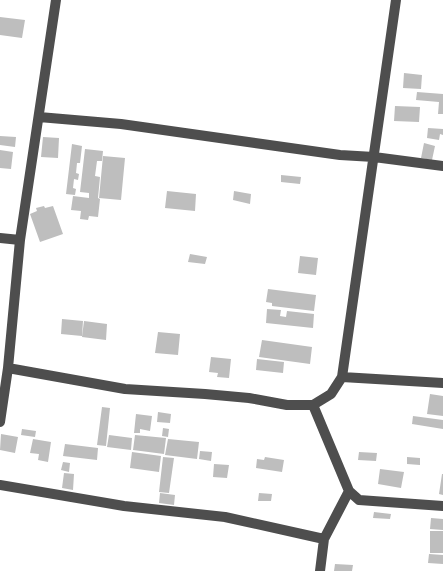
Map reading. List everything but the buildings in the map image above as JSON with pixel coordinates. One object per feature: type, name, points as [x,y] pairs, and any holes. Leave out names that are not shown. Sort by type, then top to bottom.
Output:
[{"type":"street","points":[[0,422],[8,368],[20,240],[56,0]]},
{"type":"street","points":[[8,368],[125,389],[249,398],[287,405],[313,405],[331,394],[342,377],[396,0]]},
{"type":"street","points":[[39,117],[121,124],[340,155],[374,157],[443,166]]},
{"type":"street","points":[[0,238],[20,240]]},
{"type":"street","points":[[342,377],[443,383]]},
{"type":"street","points":[[313,405],[349,491],[359,500],[443,506]]},
{"type":"street","points":[[0,486],[124,506],[225,517],[324,539]]},
{"type":"street","points":[[320,571],[324,539],[349,491]]}]
